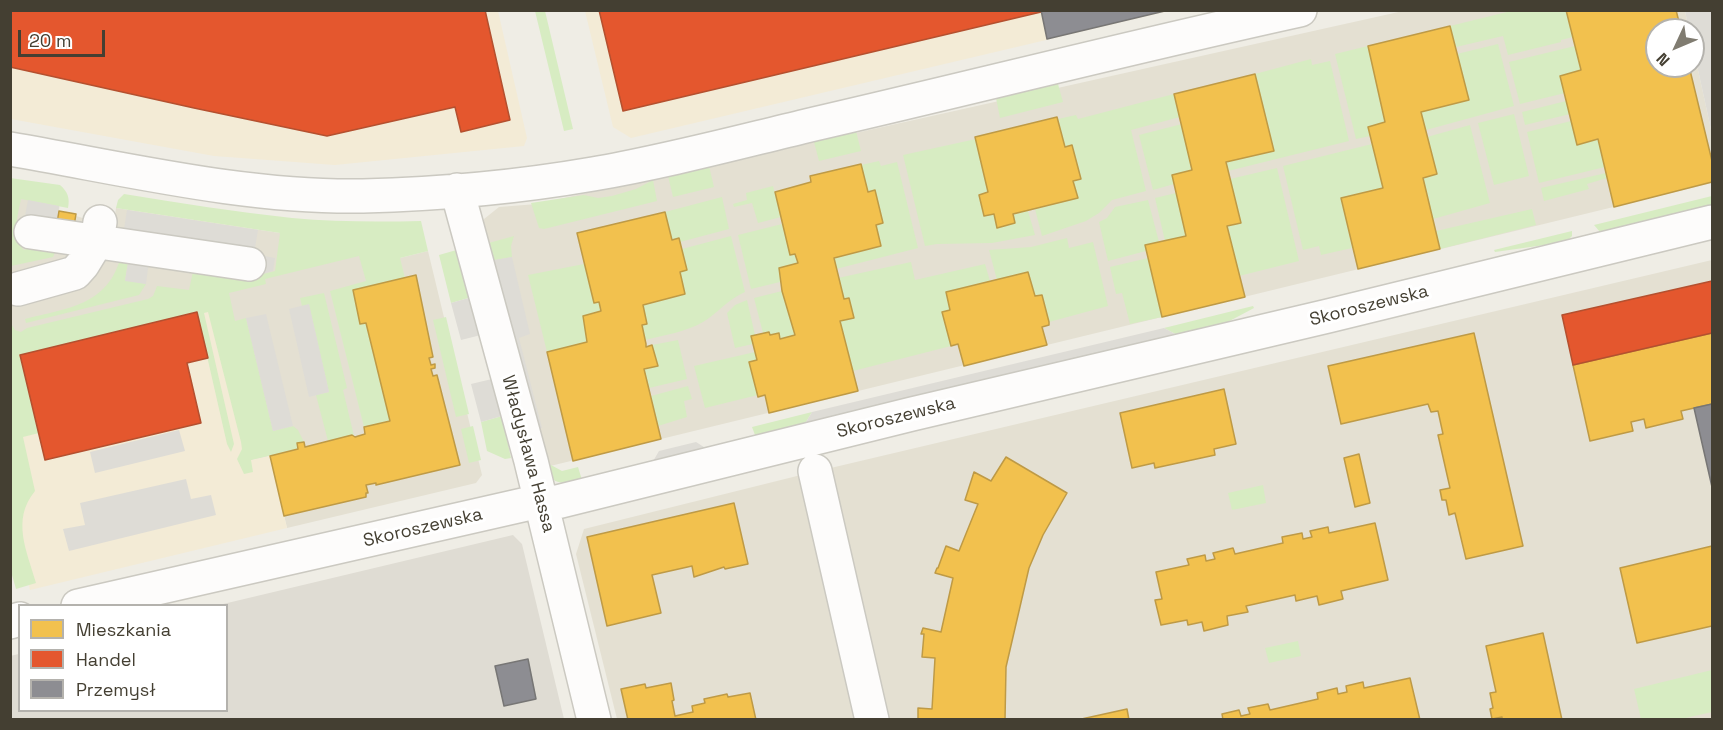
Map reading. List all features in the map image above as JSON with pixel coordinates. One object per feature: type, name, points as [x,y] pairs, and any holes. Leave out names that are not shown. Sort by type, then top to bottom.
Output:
[{"type":"street","points":[[10,149],[208,183],[280,192],[363,196],[457,190],[597,174],[1300,10]]},
{"type":"street","name":"Władysława Hassa","points":[[457,190],[540,501],[594,720]]},
{"type":"street","name":"Skoroszewska","points":[[87,604],[540,501],[557,502],[912,414],[1713,222]]},
{"type":"street","points":[[31,231],[99,231],[249,264]]},
{"type":"street","points":[[18,289],[75,273],[83,264],[99,231]]},
{"type":"street","points":[[815,471],[872,720]]},
{"type":"shaded area","points":[[10,11],[498,11],[527,138],[524,146],[335,165],[214,156],[11,119]]},
{"type":"shaded area","points":[[585,11],[1169,11],[631,138],[613,127]]},
{"type":"shaded area","points":[[1403,11],[1685,11],[1686,18],[1645,18],[1645,78],[1700,78],[1712,134],[1712,183],[542,468],[484,247],[484,219],[499,207],[537,204]]},
{"type":"shaded area","points":[[1685,11],[1712,11],[1712,134],[1700,78],[1705,78],[1705,18],[1686,18]]},
{"type":"shaded area","points":[[10,191],[60,199],[59,211],[86,219],[114,223],[116,208],[280,233],[400,258],[428,251],[482,475],[476,483],[287,528],[270,456],[251,460],[11,339]]},
{"type":"shaded area","points":[[28,200],[59,206],[56,226],[24,221]]},
{"type":"shaded area","points":[[127,210],[258,230],[254,254],[275,258],[273,271],[251,277],[149,261],[146,284],[125,281],[129,257],[123,235]]},
{"type":"shaded area","points":[[512,257],[530,334],[519,338],[542,428],[531,430],[489,261]]},
{"type":"shaded area","points":[[1712,260],[1712,719],[617,719],[576,554],[584,529],[801,475]]},
{"type":"shaded area","points":[[206,293],[251,460],[270,456],[287,528],[30,590],[11,505],[10,339]]},
{"type":"shaded area","points":[[472,297],[481,335],[461,340],[451,303]]},
{"type":"shaded area","points":[[309,304],[329,392],[309,397],[289,309]]},
{"type":"shaded area","points":[[266,314],[293,426],[273,431],[246,318]]},
{"type":"shaded area","points":[[1164,328],[1179,336],[803,427],[812,412]]},
{"type":"shaded area","points":[[492,379],[502,416],[481,422],[471,384]]},
{"type":"shaded area","points":[[179,430],[185,451],[95,473],[90,452]]},
{"type":"shaded area","points":[[696,442],[707,449],[652,463],[659,451]]},
{"type":"shaded area","points":[[186,479],[191,499],[211,495],[216,515],[69,551],[63,529],[85,525],[80,503]]},
{"type":"shaded area","points":[[513,535],[522,544],[564,719],[11,719],[10,656],[18,654],[18,712],[228,712],[228,604],[223,604]]},
{"type":"green space","points":[[535,11],[545,11],[573,129],[564,131]]},
{"type":"green space","points":[[1511,11],[1566,11],[1573,37],[1508,55],[1503,36],[1456,47],[1450,26]]},
{"type":"green space","points":[[1498,44],[1514,106],[1426,130],[1421,112],[1468,100],[1457,54]]},
{"type":"green space","points":[[1368,46],[1385,122],[1368,127],[1370,136],[1356,139],[1335,54]]},
{"type":"green space","points":[[1575,46],[1581,70],[1560,76],[1565,93],[1520,104],[1509,62]]},
{"type":"green space","points":[[1311,59],[1312,65],[1330,61],[1349,141],[1228,171],[1226,162],[1274,150],[1255,74]]},
{"type":"green space","points":[[1058,84],[1063,102],[1000,118],[996,98]]},
{"type":"green space","points":[[1174,94],[1180,117],[1131,130],[1146,191],[1112,200],[1099,213],[1086,221],[1042,236],[1035,209],[1077,198],[1073,181],[1081,179],[1065,147],[1058,119],[1076,115],[1078,119]]},
{"type":"green space","points":[[1566,101],[1570,114],[1525,125],[1522,112]]},
{"type":"green space","points":[[1514,114],[1529,176],[1494,185],[1478,123]]},
{"type":"green space","points":[[1571,121],[1577,145],[1598,139],[1605,167],[1539,183],[1527,132]]},
{"type":"green space","points":[[1182,124],[1192,170],[1173,175],[1174,184],[1153,190],[1139,135]]},
{"type":"green space","points":[[1470,125],[1490,203],[1433,219],[1423,178],[1437,174],[1427,137]]},
{"type":"green space","points":[[856,131],[861,151],[819,161],[814,142]]},
{"type":"green space","points":[[976,139],[988,192],[979,195],[984,216],[994,214],[997,228],[1015,223],[1013,214],[1028,211],[1035,235],[992,243],[925,246],[903,155]]},
{"type":"green space","points":[[1372,144],[1383,188],[1341,198],[1352,248],[1321,255],[1319,246],[1303,250],[1283,166]]},
{"type":"green space","points":[[879,161],[881,166],[897,162],[918,248],[836,269],[834,258],[881,246],[876,225],[883,222],[875,190],[868,192],[861,165]]},
{"type":"green space","points":[[709,166],[714,187],[673,197],[668,176]]},
{"type":"green space","points":[[1277,168],[1299,261],[1239,276],[1227,226],[1240,223],[1230,179]]},
{"type":"green space","points":[[1606,173],[1607,178],[1587,184],[1589,189],[1544,201],[1541,188]]},
{"type":"green space","points":[[10,178],[60,185],[67,193],[68,208],[21,199],[18,212],[16,226],[20,245],[24,250],[57,248],[53,257],[11,266]]},
{"type":"green space","points":[[653,180],[657,201],[544,229],[539,228],[531,203],[584,195],[598,198],[612,196],[636,189]]},
{"type":"green space","points":[[773,186],[781,217],[758,223],[752,203],[734,207],[733,204],[747,200],[746,193]]},
{"type":"green space","points":[[1176,193],[1186,236],[1165,241],[1155,198]]},
{"type":"green space","points":[[124,194],[292,218],[421,221],[428,251],[400,258],[405,278],[353,291],[360,324],[366,323],[390,421],[364,427],[330,291],[366,281],[359,256],[265,279],[266,284],[229,293],[235,321],[246,318],[273,431],[293,426],[298,430],[304,442],[297,443],[298,449],[251,460],[253,472],[244,474],[237,459],[242,449],[241,442],[208,312],[204,313],[234,444],[231,452],[227,444],[197,312],[20,355],[39,433],[23,437],[35,491],[24,513],[23,536],[36,583],[16,589],[10,568],[10,322],[15,330],[21,332],[27,328],[148,299],[153,296],[157,286],[189,290],[194,267],[251,277],[275,271],[280,233],[116,208],[118,200]]},
{"type":"green space","points":[[1712,196],[1712,206],[1605,233],[1600,232],[1594,225]]},
{"type":"green space","points":[[722,197],[729,229],[680,242],[679,238],[672,240],[665,212]]},
{"type":"green space","points":[[1148,200],[1159,242],[1145,245],[1146,251],[1108,261],[1099,222],[1107,218],[1115,207]]},
{"type":"green space","points":[[1532,209],[1536,225],[1440,249],[1436,231]]},
{"type":"green space","points":[[782,224],[790,255],[795,254],[798,263],[780,282],[751,289],[738,235]]},
{"type":"green space","points":[[1572,231],[1572,236],[1566,242],[1495,252],[1494,250]]},
{"type":"green space","points":[[514,236],[511,246],[512,257],[489,261],[485,244]]},
{"type":"green space","points":[[731,236],[745,292],[696,325],[682,331],[645,340],[642,325],[647,323],[643,305],[685,294],[680,272],[687,270],[682,249]]},
{"type":"green space","points":[[1067,238],[1069,248],[1093,242],[1108,306],[1049,322],[1042,295],[1035,296],[1028,272],[997,280],[989,250],[1031,247]]},
{"type":"green space","points":[[460,249],[472,297],[451,303],[439,255]]},
{"type":"green space","points":[[121,256],[129,257],[125,280],[146,284],[139,295],[26,323],[25,319],[70,307],[96,295],[115,273]]},
{"type":"green space","points":[[1148,258],[1162,317],[1130,324],[1122,293],[1116,294],[1110,267]]},
{"type":"green space","points":[[911,262],[915,280],[985,264],[990,281],[946,292],[950,310],[943,312],[951,346],[853,371],[840,321],[854,318],[849,298],[844,299],[838,278]]},
{"type":"green space","points":[[584,264],[594,303],[599,302],[601,311],[583,316],[587,342],[547,352],[528,275]]},
{"type":"green space","points":[[782,291],[795,335],[780,339],[779,333],[770,335],[768,332],[763,333],[754,298]]},
{"type":"green space","points":[[324,293],[347,388],[343,390],[354,436],[330,441],[328,441],[316,395],[329,392],[309,305],[302,306],[300,298]]},
{"type":"green space","points":[[747,300],[755,335],[751,336],[753,344],[735,348],[727,313],[735,305]]},
{"type":"green space","points":[[1253,306],[1254,308],[1222,325],[1179,336],[1164,328]]},
{"type":"green space","points":[[446,317],[469,414],[456,417],[433,320]]},
{"type":"green space","points":[[678,340],[687,379],[649,388],[644,369],[658,365],[652,345]]},
{"type":"green space","points":[[755,352],[758,395],[705,408],[694,366]]},
{"type":"green space","points":[[688,386],[692,399],[684,401],[687,417],[658,426],[651,396]]},
{"type":"green space","points":[[812,412],[803,427],[760,437],[755,435],[752,427]]},
{"type":"green space","points":[[502,416],[511,458],[505,459],[487,451],[481,422]]},
{"type":"green space","points":[[473,426],[481,460],[469,463],[461,429]]},
{"type":"green space","points":[[551,465],[562,471],[578,467],[582,480],[564,483],[555,481],[542,467]]},
{"type":"green space","points":[[1263,485],[1266,503],[1232,510],[1228,493]]},
{"type":"green space","points":[[1298,641],[1301,656],[1269,663],[1265,648]]},
{"type":"green space","points":[[1712,670],[1712,712],[1681,719],[1641,719],[1634,689]]},
{"type":"building: Mieszkania","points":[[1566,10],[1676,10],[1678,18],[1645,18],[1645,78],[1692,78],[1712,161],[1712,182],[1614,207],[1598,139],[1577,145],[1560,76],[1581,70]]},
{"type":"building: Mieszkania","points":[[1450,26],[1469,100],[1421,112],[1437,174],[1423,178],[1440,249],[1358,269],[1341,198],[1383,188],[1368,127],[1385,122],[1368,46]]},
{"type":"building: Mieszkania","points":[[1255,74],[1274,151],[1226,162],[1241,223],[1227,226],[1245,297],[1162,317],[1145,245],[1186,236],[1172,175],[1192,170],[1174,94]]},
{"type":"building: Mieszkania","points":[[1057,117],[1065,147],[1072,145],[1081,179],[1073,181],[1078,198],[1013,214],[1015,223],[997,228],[994,214],[984,216],[979,195],[988,192],[975,137]]},
{"type":"building: Mieszkania","points":[[861,164],[868,192],[875,190],[883,223],[876,225],[881,246],[834,258],[844,299],[849,298],[854,318],[840,321],[858,391],[769,413],[765,395],[758,397],[749,362],[757,360],[751,336],[769,332],[770,335],[779,333],[780,339],[795,335],[782,291],[779,268],[798,263],[795,254],[790,255],[775,192],[811,182],[810,176]]},
{"type":"building: Mieszkania","points":[[59,211],[76,214],[74,226],[57,223]]},
{"type":"building: Mieszkania","points":[[665,212],[672,240],[679,238],[687,270],[680,272],[685,294],[643,305],[647,324],[642,325],[646,347],[652,345],[658,366],[644,369],[661,439],[573,461],[547,352],[587,342],[583,316],[601,311],[599,302],[594,303],[577,233]]},
{"type":"building: Mieszkania","points":[[1028,272],[1035,296],[1042,295],[1049,322],[1049,325],[1042,327],[1047,345],[964,366],[958,344],[951,346],[942,312],[950,310],[946,292]]},
{"type":"building: Mieszkania","points":[[416,275],[433,357],[429,358],[431,365],[435,364],[435,368],[431,369],[433,376],[437,375],[460,465],[376,485],[376,483],[366,485],[368,493],[366,497],[284,516],[270,456],[298,449],[297,443],[304,442],[305,447],[352,435],[355,437],[365,434],[364,427],[390,421],[366,323],[360,324],[353,290]]},
{"type":"building: Mieszkania","points":[[1474,333],[1523,546],[1466,559],[1455,513],[1449,515],[1446,500],[1442,500],[1440,490],[1450,488],[1438,435],[1443,434],[1438,411],[1431,412],[1428,404],[1341,424],[1328,366]]},
{"type":"building: Mieszkania","points":[[1712,333],[1712,404],[1681,411],[1683,419],[1646,428],[1644,419],[1631,422],[1633,431],[1590,441],[1573,365]]},
{"type":"building: Mieszkania","points":[[1224,389],[1236,444],[1214,449],[1215,455],[1155,468],[1154,463],[1132,468],[1120,413]]},
{"type":"building: Mieszkania","points":[[1359,454],[1370,503],[1355,507],[1344,458]]},
{"type":"building: Mieszkania","points":[[1006,457],[1067,493],[1043,535],[1029,568],[1006,667],[1005,720],[918,720],[918,708],[932,709],[935,658],[922,657],[924,634],[921,634],[923,628],[941,632],[953,578],[935,573],[946,546],[959,551],[978,504],[965,500],[974,472],[991,481]]},
{"type":"building: Mieszkania","points":[[734,503],[748,564],[725,569],[724,567],[694,577],[692,566],[652,575],[661,613],[607,626],[587,537]]},
{"type":"building: Mieszkania","points":[[1375,523],[1388,580],[1341,591],[1343,599],[1319,605],[1317,596],[1296,601],[1295,595],[1246,606],[1248,612],[1227,616],[1228,625],[1204,631],[1202,622],[1188,625],[1187,620],[1161,625],[1155,600],[1162,599],[1156,572],[1189,565],[1187,559],[1205,555],[1206,561],[1215,559],[1213,553],[1233,548],[1235,554],[1283,543],[1282,537],[1302,533],[1303,539],[1312,537],[1310,531],[1328,527],[1329,533]]},
{"type":"building: Mieszkania","points":[[1712,546],[1712,626],[1637,643],[1620,568]]},
{"type":"building: Mieszkania","points":[[1543,633],[1562,720],[1502,720],[1502,717],[1492,719],[1490,709],[1493,708],[1490,693],[1496,692],[1486,646]]},
{"type":"building: Mieszkania","points":[[1410,678],[1420,720],[1223,720],[1222,714],[1239,710],[1241,716],[1250,714],[1248,708],[1268,704],[1270,710],[1318,699],[1317,693],[1337,688],[1338,694],[1347,692],[1346,686],[1363,682],[1364,688]]},
{"type":"building: Mieszkania","points":[[671,683],[675,716],[693,712],[692,706],[705,703],[704,699],[727,694],[728,697],[750,693],[756,720],[628,720],[621,689],[645,684],[646,688]]},
{"type":"building: Mieszkania","points":[[1127,709],[1129,720],[1077,720]]},
{"type":"building: Handel","points":[[10,10],[485,10],[510,120],[461,132],[455,107],[327,136],[194,108],[10,67]]},
{"type":"building: Handel","points":[[599,10],[1041,10],[1041,12],[623,111]]},
{"type":"building: Handel","points":[[1712,281],[1712,333],[1573,365],[1562,315]]},
{"type":"building: Handel","points":[[197,312],[208,358],[187,363],[201,423],[45,460],[20,355]]},
{"type":"building: Przemysł","points":[[1041,10],[1169,10],[1047,39]]},
{"type":"building: Przemysł","points":[[1712,404],[1712,487],[1694,408]]},
{"type":"building: Przemysł","points":[[528,659],[536,699],[504,706],[495,666]]}]
